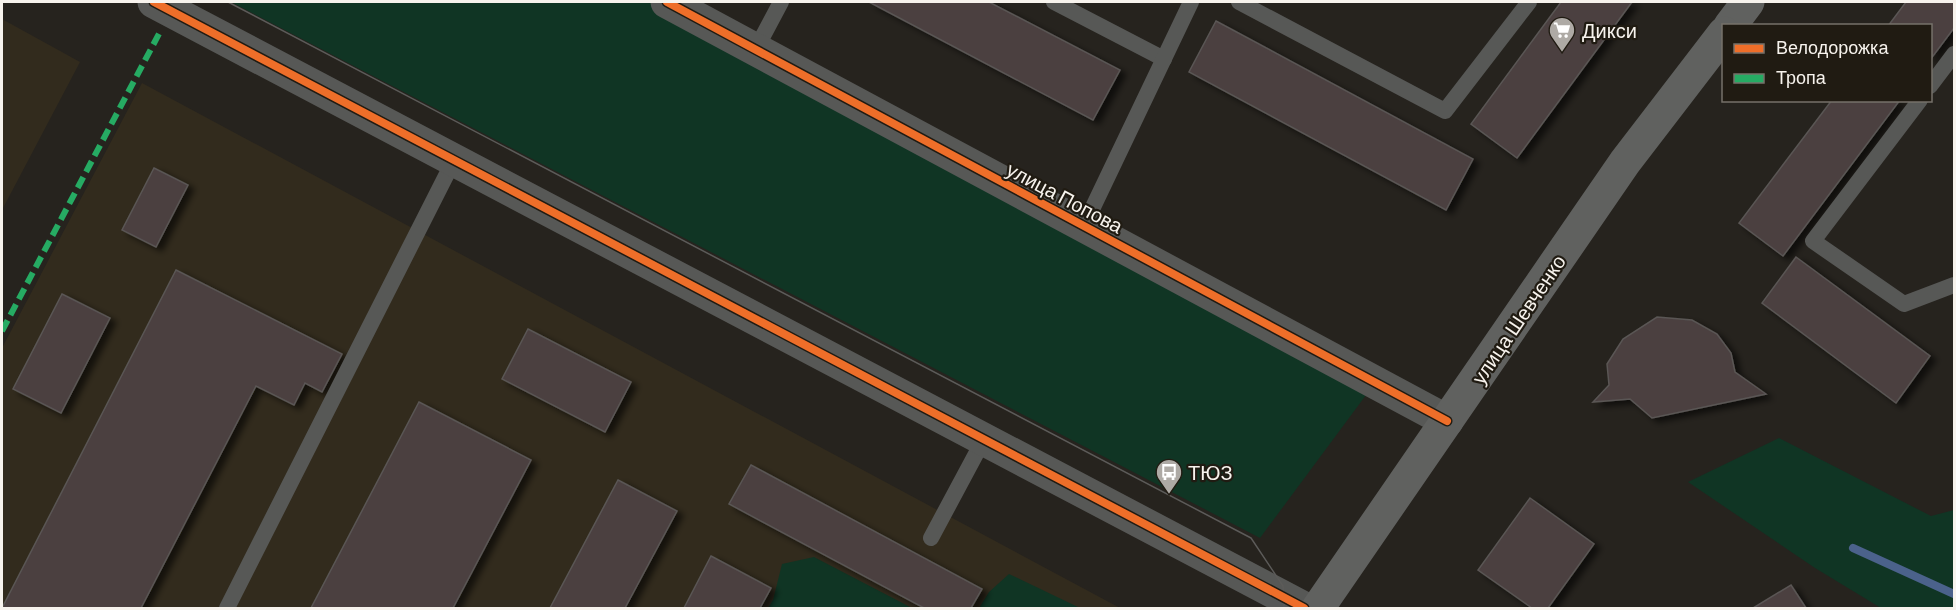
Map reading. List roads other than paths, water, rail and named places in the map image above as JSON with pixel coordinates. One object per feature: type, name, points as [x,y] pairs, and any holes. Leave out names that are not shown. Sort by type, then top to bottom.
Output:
[{"type":"main road","points":[[1732,24],[1748,2]]},
{"type":"main road","name":"улица Шевченко","points":[[1318,609],[1625,162],[1722,36]]},
{"type":"street","points":[[154,2],[1304,609]]},
{"type":"street","name":"улица Попова","points":[[667,2],[1447,422]]},
{"type":"lane","points":[[756,49],[781,2]]},
{"type":"lane","points":[[1054,2],[1164,59]]},
{"type":"lane","points":[[1084,226],[1191,2]]},
{"type":"lane","points":[[1239,2],[1445,111],[1529,2]]},
{"type":"lane","points":[[1932,83],[1954,54]]},
{"type":"lane","points":[[1918,102],[1813,241],[1904,304],[1954,285]]},
{"type":"lane","points":[[227,609],[454,160]]},
{"type":"lane","points":[[931,538],[984,439]]},
{"type":"waterway","points":[[1853,548],[1954,594]]},
{"type":"tram line","points":[[228,2],[1251,538],[1283,586],[1284,608]]},
{"type":"place","name":"Дикси","points":[[1562,53]]},
{"type":"place","name":"ТЮЗ","points":[[1169,495]]}]
